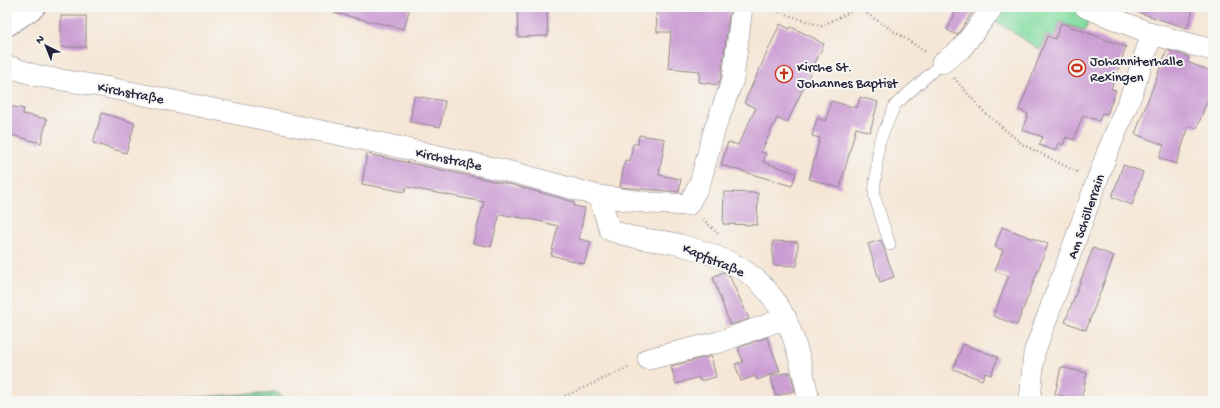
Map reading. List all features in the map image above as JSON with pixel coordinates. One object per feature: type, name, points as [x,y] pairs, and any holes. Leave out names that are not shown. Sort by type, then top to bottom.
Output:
[{"type":"street","points":[[7,25],[34,7]]},
{"type":"street","name":"Kirchstraße","points":[[7,66],[38,76],[113,88],[390,145],[516,173],[599,196],[650,203],[688,205],[700,183],[714,131],[733,79],[742,7]]},
{"type":"street","points":[[942,63],[961,49],[993,7]]},
{"type":"street","points":[[1085,7],[1152,34],[1213,50]]},
{"type":"street","name":"Am Schöllerrain","points":[[1030,401],[1034,353],[1106,156],[1132,93],[1152,34]]},
{"type":"street","name":"Kapfstraße","points":[[599,196],[610,230],[638,238],[679,244],[708,254],[748,273],[774,298],[786,318],[793,336],[809,401]]},
{"type":"street","points":[[648,359],[719,342],[786,318]]},
{"type":"lane","points":[[890,245],[874,195],[879,143],[895,105],[942,63]]},
{"type":"path","points":[[764,7],[821,26],[858,8],[942,63],[984,112],[1022,144],[1097,182]]},
{"type":"path","points":[[554,401],[648,359]]},
{"type":"green space","points":[[1006,7],[1071,7],[1090,17],[1085,31],[1060,22],[1054,38],[1046,35],[1040,50],[993,19]]},
{"type":"green space","points":[[276,392],[289,401],[133,401]]},
{"type":"building","points":[[334,7],[410,7],[404,29],[334,13]]},
{"type":"building","points":[[520,7],[547,7],[548,36],[518,37],[517,11],[520,11]]},
{"type":"building","points":[[656,7],[730,7],[721,77],[718,85],[699,82],[700,71],[668,68],[671,32],[657,32]]},
{"type":"building","points":[[958,7],[976,7],[957,35],[947,30]]},
{"type":"building","points":[[1131,7],[1194,7],[1187,28],[1131,10]]},
{"type":"building","points":[[61,16],[86,16],[86,47],[61,47]]},
{"type":"building","name":"Johanniterhalle Rexingen","points":[[1061,23],[1126,47],[1111,89],[1116,90],[1107,114],[1102,113],[1099,121],[1083,115],[1074,140],[1066,137],[1063,145],[1059,143],[1056,151],[1039,145],[1043,137],[1022,130],[1028,114],[1019,110],[1047,36],[1055,39]]},
{"type":"building","name":"Kirche St. Johannes Baptist","points":[[780,24],[790,29],[791,27],[824,44],[787,123],[777,118],[761,152],[766,154],[763,162],[796,173],[792,186],[721,165],[728,142],[738,145],[756,108],[744,103]]},
{"type":"building","points":[[1167,50],[1189,57],[1187,62],[1213,72],[1213,85],[1197,128],[1189,126],[1176,164],[1159,158],[1164,145],[1135,134]]},
{"type":"building","points":[[414,96],[445,101],[440,127],[410,122]]},
{"type":"building","points":[[860,97],[878,102],[870,132],[856,128],[840,188],[809,179],[820,138],[812,136],[817,118],[826,121],[831,101],[857,108]]},
{"type":"building","points":[[9,106],[24,109],[23,114],[47,119],[41,143],[7,134],[7,115]]},
{"type":"building","points":[[102,113],[135,123],[126,153],[93,143]]},
{"type":"building","points":[[639,135],[665,139],[659,175],[681,179],[679,192],[620,187],[625,160],[630,161],[633,144],[638,144]]},
{"type":"building","points":[[367,154],[513,185],[574,202],[574,206],[585,208],[579,239],[591,242],[584,264],[551,255],[558,226],[534,220],[500,214],[491,247],[473,243],[484,202],[406,187],[405,192],[362,184]]},
{"type":"building","points":[[1123,165],[1143,172],[1132,205],[1112,197]]},
{"type":"building","points":[[724,192],[758,193],[757,225],[723,224]]},
{"type":"building","points":[[1002,227],[1048,244],[1017,325],[993,316],[1009,276],[995,271],[1003,250],[995,247]]},
{"type":"building","points":[[881,240],[894,277],[880,282],[868,244]]},
{"type":"building","points":[[773,241],[798,242],[797,266],[773,265]]},
{"type":"building","points":[[1093,248],[1114,256],[1086,330],[1065,322]]},
{"type":"building","points":[[723,272],[729,275],[749,319],[730,325],[713,277]]},
{"type":"building","points":[[767,337],[780,371],[757,380],[755,376],[741,381],[735,364],[743,362],[738,348]]},
{"type":"building","points":[[963,344],[998,357],[991,375],[985,373],[982,380],[953,369]]},
{"type":"building","points":[[711,356],[716,377],[700,381],[699,377],[676,384],[671,366]]},
{"type":"building","points":[[1061,367],[1087,373],[1081,400],[1055,394]]},
{"type":"building","points":[[790,372],[795,391],[775,396],[771,376]]},
{"type":"place","name":"Johanniterhalle Rexingen","points":[[1077,68]]},
{"type":"place","name":"Kirche St. Johannes Baptist","points":[[784,74]]}]
